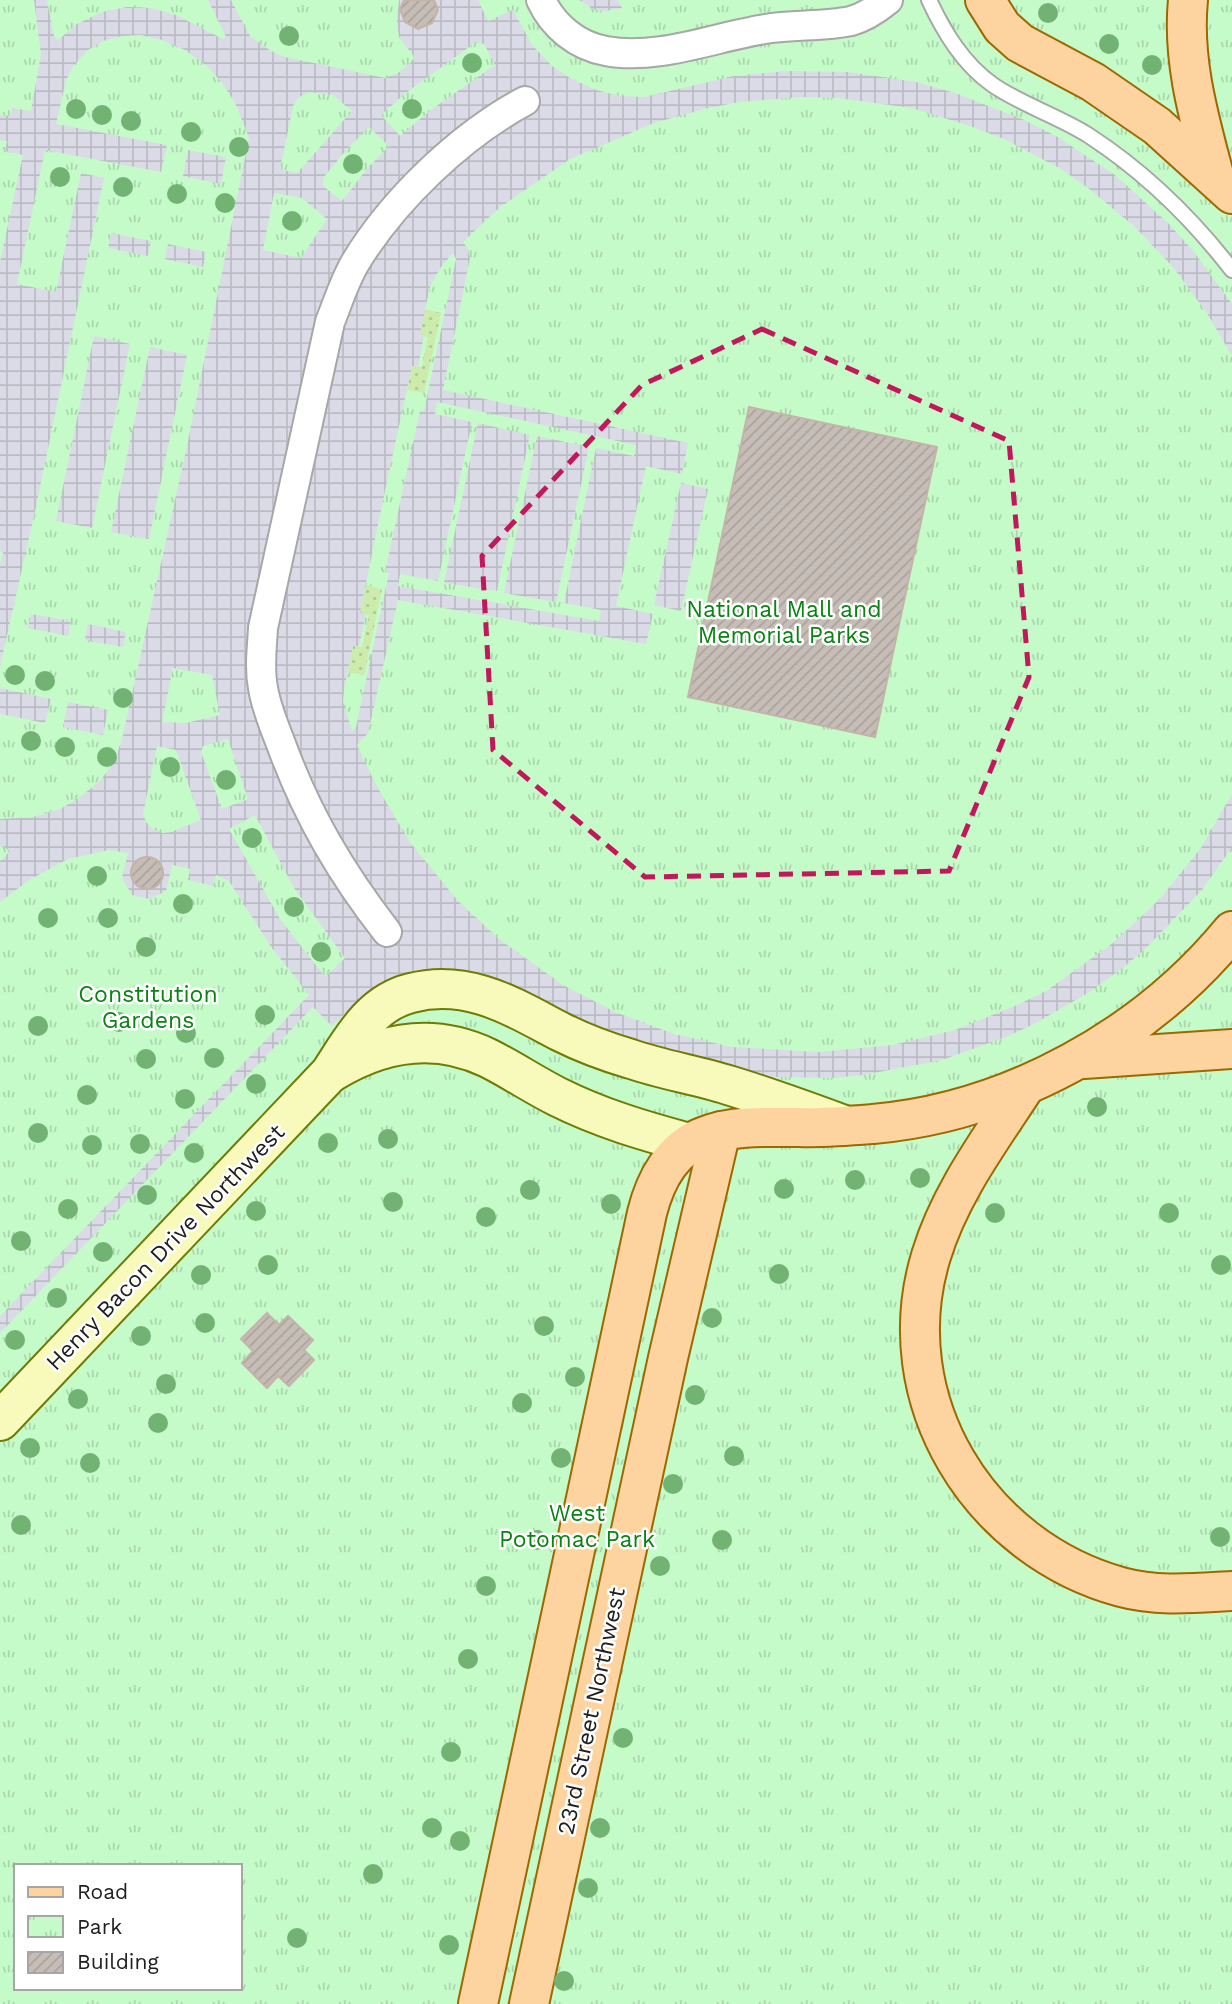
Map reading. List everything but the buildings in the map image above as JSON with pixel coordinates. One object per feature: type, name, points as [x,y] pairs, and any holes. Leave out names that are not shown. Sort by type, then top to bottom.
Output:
[{"type":"main road","points":[[985,0],[1002,27],[1020,43],[1093,82],[1126,104],[1157,126],[1223,185]]},
{"type":"main road","points":[[1188,0],[1189,68],[1223,185]]},
{"type":"main road","points":[[478,2004],[651,1198],[667,1167],[705,1137],[757,1127],[848,1126],[909,1120],[939,1114],[1026,1085],[1078,1059],[1143,1017],[1200,965],[1232,931]]},
{"type":"main road","points":[[1078,1059],[1232,1049]]},
{"type":"main road","points":[[1026,1085],[958,1191],[930,1257],[923,1287],[921,1344],[924,1376],[937,1421],[962,1474],[984,1502],[1009,1527],[1059,1563],[1087,1576],[1122,1587],[1159,1594],[1232,1591]]},
{"type":"main road","name":"23rd Street Northwest","points":[[529,2004],[656,1412],[705,1137]]},
{"type":"street","points":[[542,2],[558,27],[571,37],[602,51],[620,54],[664,50],[769,28],[852,20],[867,15],[888,0]]},
{"type":"street","points":[[387,932],[354,889],[322,837],[288,764],[263,687],[263,628],[330,323],[343,287],[356,262],[384,222],[428,173],[469,137],[525,101]]},
{"type":"street","points":[[330,1073],[356,1032],[381,1006],[411,993],[450,990],[505,1002],[563,1033],[633,1060],[726,1084],[848,1126]]},
{"type":"street","points":[[330,1073],[353,1059],[391,1046],[415,1042],[454,1045],[487,1058],[590,1112],[648,1132],[705,1137]]},
{"type":"street","name":"Henry Bacon Drive Northwest","points":[[0,1421],[330,1073]]},
{"type":"lane","points":[[929,0],[949,38],[979,74],[994,86],[1088,136],[1142,174],[1185,214],[1232,270]]},
{"type":"highlighted area","points":[[762,329],[1009,441],[1029,677],[949,871],[645,877],[493,750],[482,556],[642,385]]},
{"type":"green space","name":"West Potomac Park","points":[[0,0],[1232,0],[1232,2004],[0,2004]]},
{"type":"green space","points":[[425,309],[441,313],[424,393],[407,390],[412,366],[422,367],[428,337],[420,335]]},
{"type":"green space","points":[[366,585],[382,589],[364,675],[348,672],[353,646],[362,647],[369,615],[360,613]]},
{"type":"shaded area","points":[[34,0],[47,0],[54,36],[58,40],[77,24],[102,12],[127,7],[151,8],[176,15],[223,39],[226,37],[208,0],[231,0],[250,36],[271,51],[285,57],[385,78],[398,73],[414,60],[399,37],[399,0],[404,0],[400,9],[405,22],[418,29],[432,23],[438,10],[434,0],[478,0],[488,21],[513,10],[532,45],[552,66],[596,90],[620,96],[644,97],[734,76],[786,71],[848,72],[916,82],[955,93],[1022,119],[1056,136],[1115,175],[1170,225],[1194,252],[1232,304],[1232,356],[1207,313],[1173,267],[1136,228],[1087,187],[1061,169],[1004,139],[912,108],[838,98],[803,97],[740,102],[708,108],[654,123],[570,159],[499,208],[463,242],[470,258],[443,390],[688,443],[682,474],[646,466],[616,606],[653,614],[646,644],[398,600],[368,733],[357,745],[375,783],[409,841],[458,901],[499,939],[563,985],[615,1012],[674,1034],[732,1047],[819,1052],[893,1045],[955,1030],[1015,1006],[1046,991],[1113,943],[1159,900],[1201,848],[1232,794],[1232,847],[1202,890],[1145,949],[1088,993],[1006,1037],[942,1060],[863,1075],[834,1078],[775,1077],[732,1072],[657,1055],[556,1011],[521,988],[475,973],[451,971],[375,990],[332,1026],[313,1007],[0,1333],[0,1316],[309,995],[272,948],[229,881],[216,875],[213,886],[188,880],[190,869],[172,865],[166,891],[149,899],[132,895],[122,878],[128,853],[109,850],[68,859],[29,880],[0,902],[0,861],[10,851],[0,846],[0,819],[33,817],[60,809],[79,798],[101,780],[114,762],[122,739],[187,446],[249,138],[236,105],[223,84],[207,66],[185,50],[162,40],[141,35],[103,41],[88,50],[74,65],[66,80],[56,124],[167,145],[161,172],[45,150],[17,284],[56,292],[81,173],[104,178],[0,666],[0,565],[3,552],[0,551],[0,262],[23,155],[5,151],[7,141],[0,140],[0,115],[10,116],[12,108],[31,111],[41,54]],"holes":[[[476,42],[484,44],[495,65],[431,110],[400,136],[381,115],[407,92]],[[308,92],[333,95],[352,111],[296,173],[280,169],[293,106],[298,98]],[[369,127],[389,146],[342,201],[323,186],[323,178]],[[274,193],[302,198],[327,219],[301,258],[263,250]],[[453,253],[456,259],[424,411],[420,411],[385,572],[389,573],[356,727],[352,731],[343,702],[344,690],[353,646],[359,646],[366,614],[360,612],[412,366],[418,367],[424,335],[420,334],[430,286]],[[437,402],[636,445],[634,456],[596,448],[564,603],[601,610],[599,621],[398,586],[400,574],[438,581],[472,422],[435,414]],[[173,668],[212,675],[220,715],[186,723],[162,722]],[[228,739],[248,799],[222,809],[201,752],[203,746]],[[157,746],[176,750],[201,820],[171,832],[163,833],[153,829],[143,814]],[[255,815],[294,888],[345,958],[325,977],[280,919],[229,829]]]},
{"type":"shaded area","points":[[579,0],[618,0],[622,8],[595,10]]},
{"type":"shaded area","points":[[188,150],[226,157],[221,184],[183,176]]},
{"type":"shaded area","points":[[111,233],[151,241],[148,256],[108,248]]},
{"type":"shaded area","points":[[168,244],[206,252],[203,267],[165,259]]},
{"type":"shaded area","points":[[94,336],[130,344],[92,528],[56,521]]},
{"type":"shaded area","points":[[150,347],[187,355],[149,539],[111,532]]},
{"type":"shaded area","points":[[478,423],[530,435],[497,591],[444,583]]},
{"type":"shaded area","points":[[537,436],[589,447],[556,602],[504,593]]},
{"type":"shaded area","points":[[681,483],[708,489],[681,611],[654,605]]},
{"type":"shaded area","points":[[31,614],[71,621],[68,636],[28,628]]},
{"type":"shaded area","points":[[88,624],[126,632],[123,647],[85,640]]},
{"type":"shaded area","points":[[0,688],[51,699],[45,723],[0,714]]},
{"type":"shaded area","points":[[68,702],[108,710],[103,735],[63,727]]},
{"type":"park label","name":"National Mall and Memorial Parks","points":[[784,622]]},
{"type":"park label","name":"Constitution Gardens","points":[[148,1007]]}]
